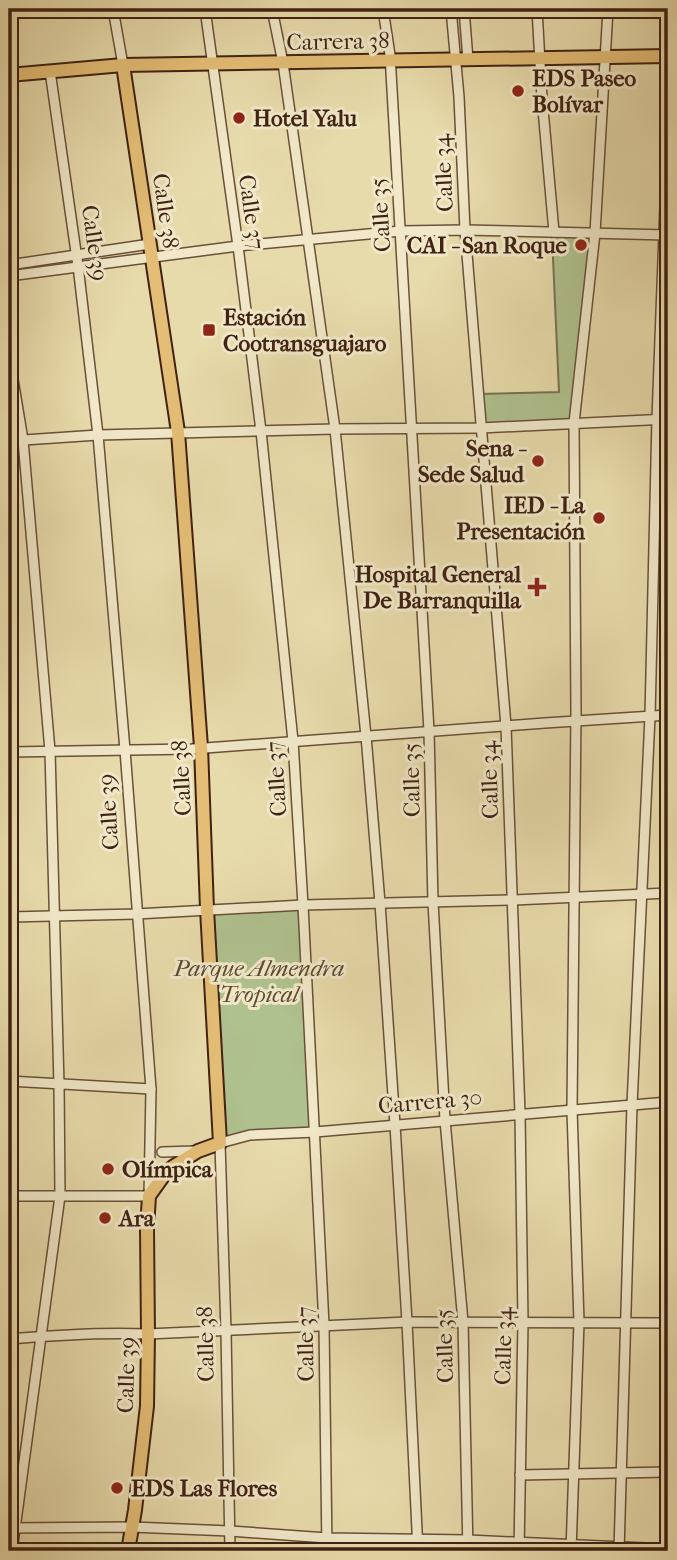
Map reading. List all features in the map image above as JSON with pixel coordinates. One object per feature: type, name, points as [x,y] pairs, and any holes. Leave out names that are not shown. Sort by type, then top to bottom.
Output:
[{"type":"main road","name":"Carrera 38","points":[[9,75],[123,65],[668,56]]},
{"type":"main road","name":"Calle 38","points":[[123,65],[178,432],[201,747],[220,1143]]},
{"type":"main road","name":"Carrera 30","points":[[149,1196],[174,1166],[198,1151],[220,1143]]},
{"type":"main road","name":"Calle 39","points":[[128,1551],[147,1406],[149,1196]]},
{"type":"street","name":"Calle 38","points":[[113,9],[123,65]]},
{"type":"street","name":"Calle 37","points":[[205,9],[261,431],[293,741],[324,1325],[327,1551]]},
{"type":"street","points":[[272,9],[283,63],[335,429],[366,736],[395,1125],[418,1551]]},
{"type":"street","name":"Calle 35","points":[[383,9],[390,61],[413,429],[445,1121],[463,1322],[468,1551]]},
{"type":"street","name":"Calle 34","points":[[451,9],[462,60]]},
{"type":"street","name":"Calle 34","points":[[464,9],[459,97],[465,230],[506,726],[514,900],[523,1322],[519,1547]]},
{"type":"street","points":[[537,9],[554,232]]},
{"type":"street","points":[[571,1548],[579,1322],[572,1110],[574,423],[595,233],[608,9]]},
{"type":"street","name":"Calle 39","points":[[50,71],[78,266],[98,435],[151,1089],[149,1196]]},
{"type":"street","points":[[619,1549],[632,1105],[650,716],[668,127]]},
{"type":"street","points":[[9,265],[76,254],[238,246],[401,231],[666,235]]},
{"type":"street","points":[[9,276],[78,266],[150,251]]},
{"type":"street","points":[[9,355],[23,440],[50,751],[61,1196],[13,1528],[12,1551]]},
{"type":"street","points":[[9,441],[178,432],[481,428],[668,419]]},
{"type":"street","points":[[9,752],[201,747],[668,715]]},
{"type":"street","points":[[9,917],[668,893]]},
{"type":"street","points":[[9,1082],[151,1089]]},
{"type":"street","name":"Carrera 30","points":[[220,1143],[250,1135],[315,1132],[668,1102]]},
{"type":"street","name":"Calle 38","points":[[220,1143],[230,1551]]},
{"type":"street","name":"Carrera 30","points":[[162,1152],[198,1151]]},
{"type":"street","points":[[9,1196],[149,1196]]},
{"type":"street","points":[[9,1339],[407,1322],[668,1323]]},
{"type":"street","points":[[520,1475],[668,1472]]},
{"type":"street","points":[[13,1528],[132,1527],[327,1538],[468,1540],[519,1547],[668,1549]]},
{"type":"green space","points":[[552,236],[591,237],[574,423],[481,428],[479,394],[559,392]]},
{"type":"green space","name":"Parque Almendra Tropical","points":[[303,905],[315,1132],[220,1143],[207,909]]},
{"type":"place","name":"EDS Paseo Bolívar","points":[[518,91]]},
{"type":"place","name":"Hotel Yalu","points":[[239,118]]},
{"type":"place","name":"CAI - San Roque","points":[[581,245]]},
{"type":"place","name":"Estación Cootransguajaro","points":[[209,330]]},
{"type":"place","name":"Sena - Sede Salud","points":[[538,461]]},
{"type":"place","name":"IED - La Presentación","points":[[599,518]]},
{"type":"place","name":"Hospital General De Barranquilla","points":[[537,587]]},
{"type":"place","name":"Olímpica","points":[[108,1169]]},
{"type":"place","name":"Ara","points":[[105,1218]]},
{"type":"place","name":"EDS Las Flores","points":[[117,1488]]}]
